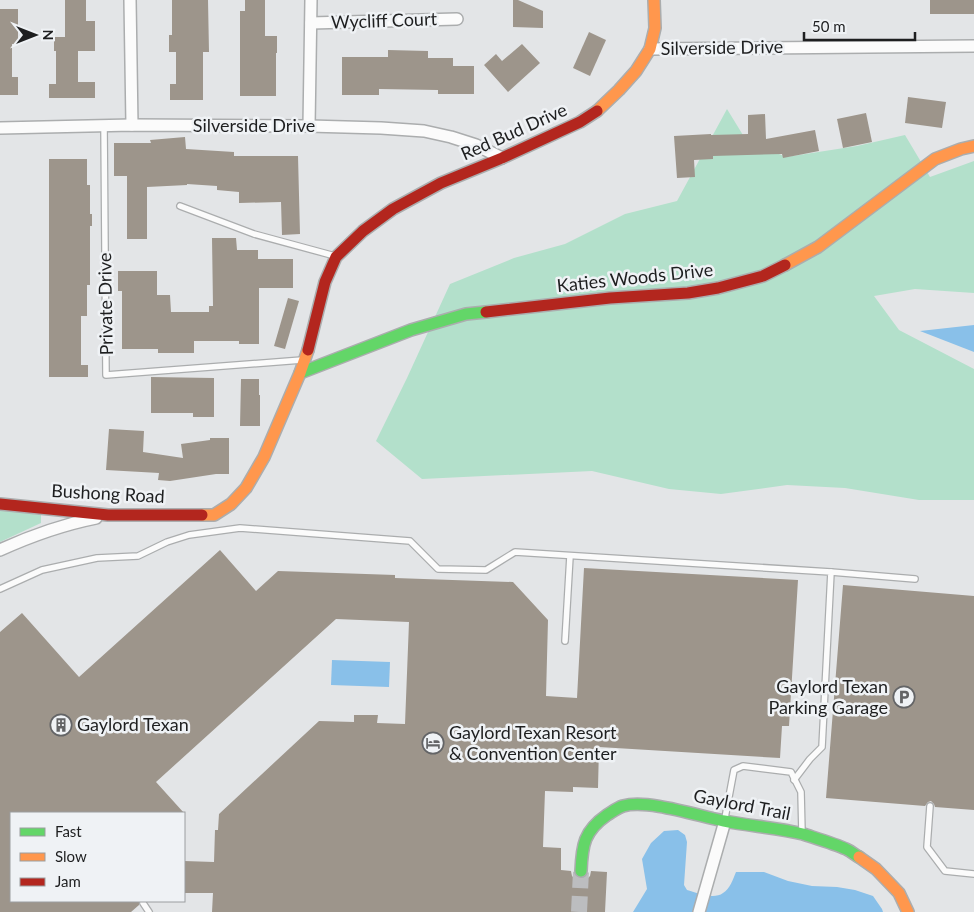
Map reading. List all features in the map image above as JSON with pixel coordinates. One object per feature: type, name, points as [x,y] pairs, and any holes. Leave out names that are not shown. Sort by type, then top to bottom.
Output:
[{"type":"street","points":[[130,0],[132,125]]},
{"type":"street","points":[[309,126],[311,0]]},
{"type":"street","name":"Red Bud Drive","points":[[214,515],[231,504],[246,488],[264,457],[300,373],[309,346],[325,282],[336,257],[363,231],[393,209],[441,183],[502,158],[580,122],[599,109],[636,71],[650,48],[655,28],[654,0]]},
{"type":"street","name":"Wycliff Court","points":[[311,23],[457,19]]},
{"type":"street","name":"Silverside Drive","points":[[650,48],[974,46]]},
{"type":"street","name":"Silverside Drive","points":[[0,128],[132,125],[381,128],[424,131],[451,137],[476,145],[502,158]]},
{"type":"street","name":"Katies Woods Drive","points":[[300,373],[411,330],[466,314],[610,298],[688,292],[718,288],[763,276],[818,246],[935,159],[974,146]]},
{"type":"street","name":"Bushong Road","points":[[0,504],[108,515],[214,515]]},
{"type":"street","points":[[0,550],[72,522],[108,515]]},
{"type":"street","name":"Gaylord Trail","points":[[581,871],[582,852],[587,835],[602,817],[623,806],[635,804],[657,806],[802,834],[847,849],[876,869],[899,893],[908,912]]},
{"type":"street","points":[[699,912],[725,820]]},
{"type":"lane","name":"Private Drive","points":[[104,125],[106,374],[304,360]]},
{"type":"lane","points":[[180,206],[254,234],[336,257]]},
{"type":"lane","points":[[0,589],[42,570],[97,558],[138,556],[167,542],[189,535],[240,528],[410,541],[438,569],[486,570],[514,552],[916,579]]},
{"type":"lane","points":[[565,640],[570,556]]},
{"type":"lane","points":[[794,780],[822,747],[831,572]]},
{"type":"lane","points":[[725,820],[734,770],[743,766],[791,772],[801,792],[802,834]]},
{"type":"lane","points":[[930,806],[927,847],[946,871],[974,874]]},
{"type":"lane","points":[[143,903],[149,912]]},
{"type":"green space","points":[[727,109],[746,140],[786,157],[857,146],[905,135],[930,177],[974,161],[974,293],[915,289],[874,296],[899,330],[974,369],[974,500],[919,500],[845,488],[787,485],[721,494],[669,489],[592,471],[422,479],[376,441],[450,284],[514,258],[565,244],[625,214],[677,201]]},
{"type":"green space","points":[[0,510],[41,515],[41,523],[0,542]]},
{"type":"water","points":[[974,325],[974,352],[920,331]]},
{"type":"water","points":[[332,660],[390,662],[389,687],[331,685]]},
{"type":"water","points":[[678,830],[685,835],[687,842],[684,885],[687,890],[715,896],[728,889],[736,872],[764,872],[788,881],[812,886],[855,890],[873,896],[883,912],[633,912],[647,889],[642,859],[651,843],[664,831]]},
{"type":"building","points":[[65,0],[86,0],[86,21],[95,21],[95,51],[78,51],[78,82],[95,82],[95,98],[49,98],[49,84],[56,84],[54,37],[65,37]]},
{"type":"building","points":[[172,0],[208,0],[209,52],[203,52],[203,100],[170,100],[170,84],[176,84],[176,52],[169,52],[169,35],[172,35]]},
{"type":"building","points":[[245,0],[265,0],[265,36],[277,36],[276,96],[240,96],[240,11],[245,11]]},
{"type":"building","points":[[513,0],[518,0],[543,11],[543,28],[513,27]]},
{"type":"building","points":[[930,0],[974,0],[974,14],[930,14]]},
{"type":"building","points":[[0,9],[18,9],[18,44],[12,44],[12,77],[18,77],[18,95],[0,95]]},
{"type":"building","points":[[589,32],[606,40],[590,76],[573,68]]},
{"type":"building","points":[[522,44],[540,63],[508,92],[484,65],[496,54],[502,61]]},
{"type":"building","points":[[388,50],[428,51],[428,58],[453,58],[453,66],[474,66],[474,94],[438,94],[438,90],[379,89],[379,95],[342,95],[342,57],[388,57]]},
{"type":"building","points":[[908,97],[946,102],[942,128],[905,123]]},
{"type":"building","points":[[866,113],[872,142],[843,148],[837,119]]},
{"type":"building","points":[[765,114],[766,139],[815,130],[819,151],[783,158],[782,154],[713,156],[713,159],[694,160],[695,177],[677,178],[674,136],[748,134],[748,115]]},
{"type":"building","points":[[185,137],[186,149],[234,152],[234,156],[298,156],[300,234],[282,235],[281,202],[239,203],[239,192],[217,190],[217,186],[187,184],[147,187],[147,239],[127,239],[127,176],[114,176],[114,143],[151,143],[150,140]]},
{"type":"building","points":[[49,159],[87,159],[87,185],[90,185],[92,226],[90,226],[90,285],[87,285],[87,316],[81,316],[81,365],[88,365],[88,377],[49,377]]},
{"type":"building","points":[[212,238],[236,238],[237,250],[258,250],[258,259],[293,259],[293,288],[259,288],[259,344],[239,344],[239,341],[194,341],[194,353],[158,353],[158,349],[122,349],[122,291],[118,291],[118,271],[157,271],[157,295],[170,295],[171,312],[209,312],[209,306],[213,306]]},
{"type":"building","points":[[288,298],[299,301],[285,349],[274,346]]},
{"type":"building","points":[[151,377],[214,378],[214,417],[193,417],[193,413],[151,413]]},
{"type":"building","points":[[241,379],[259,379],[260,426],[240,426]]},
{"type":"building","points":[[109,429],[144,431],[143,452],[183,458],[181,444],[210,440],[210,438],[229,438],[229,474],[216,474],[170,481],[158,480],[159,473],[106,470]]},
{"type":"building","points":[[220,550],[256,591],[278,571],[395,575],[395,578],[513,582],[548,620],[546,696],[577,698],[584,568],[798,580],[789,726],[782,726],[780,758],[599,747],[598,788],[573,787],[573,792],[545,791],[543,847],[561,848],[561,870],[571,871],[572,876],[576,880],[586,880],[590,876],[591,871],[607,872],[605,912],[212,912],[213,893],[185,893],[185,861],[214,862],[215,830],[218,830],[219,814],[319,721],[354,722],[354,715],[378,715],[377,723],[405,724],[409,622],[336,619],[156,782],[183,812],[10,812],[10,902],[139,902],[139,905],[131,912],[0,912],[0,632],[22,613],[79,677]]},
{"type":"building","name":"Gaylord Texan Parking Garage","points":[[843,585],[974,596],[974,810],[935,807],[931,801],[925,806],[826,798]]},
{"type":"tunnel","points":[[579,912],[581,871]]},
{"type":"traffic: fast","points":[[300,373],[411,330],[466,314],[486,312]]},
{"type":"traffic: fast","points":[[581,871],[584,846],[593,827],[617,809],[633,804],[659,806],[724,821],[803,834],[841,847],[859,857]]},
{"type":"traffic: slow","points":[[597,111],[636,71],[650,49],[655,28],[654,0]]},
{"type":"traffic: slow","points":[[785,265],[818,247],[935,159],[974,146]]},
{"type":"traffic: slow","points":[[202,515],[214,515],[231,504],[246,488],[264,457],[308,350]]},
{"type":"traffic: slow","points":[[859,857],[876,869],[899,893],[908,912]]},
{"type":"traffic: jam","points":[[308,350],[325,282],[336,257],[363,231],[393,209],[441,183],[502,158],[580,122],[597,111]]},
{"type":"traffic: jam","points":[[486,312],[610,298],[688,293],[718,288],[763,276],[785,265]]},
{"type":"traffic: jam","points":[[0,504],[108,515],[202,515]]},
{"type":"place","name":"Gaylord Texan Parking Garage","points":[[904,697]]},
{"type":"place","name":"Gaylord Texan","points":[[61,725]]},
{"type":"place","name":"Gaylord Texan Resort & Convention Center","points":[[433,743]]}]
